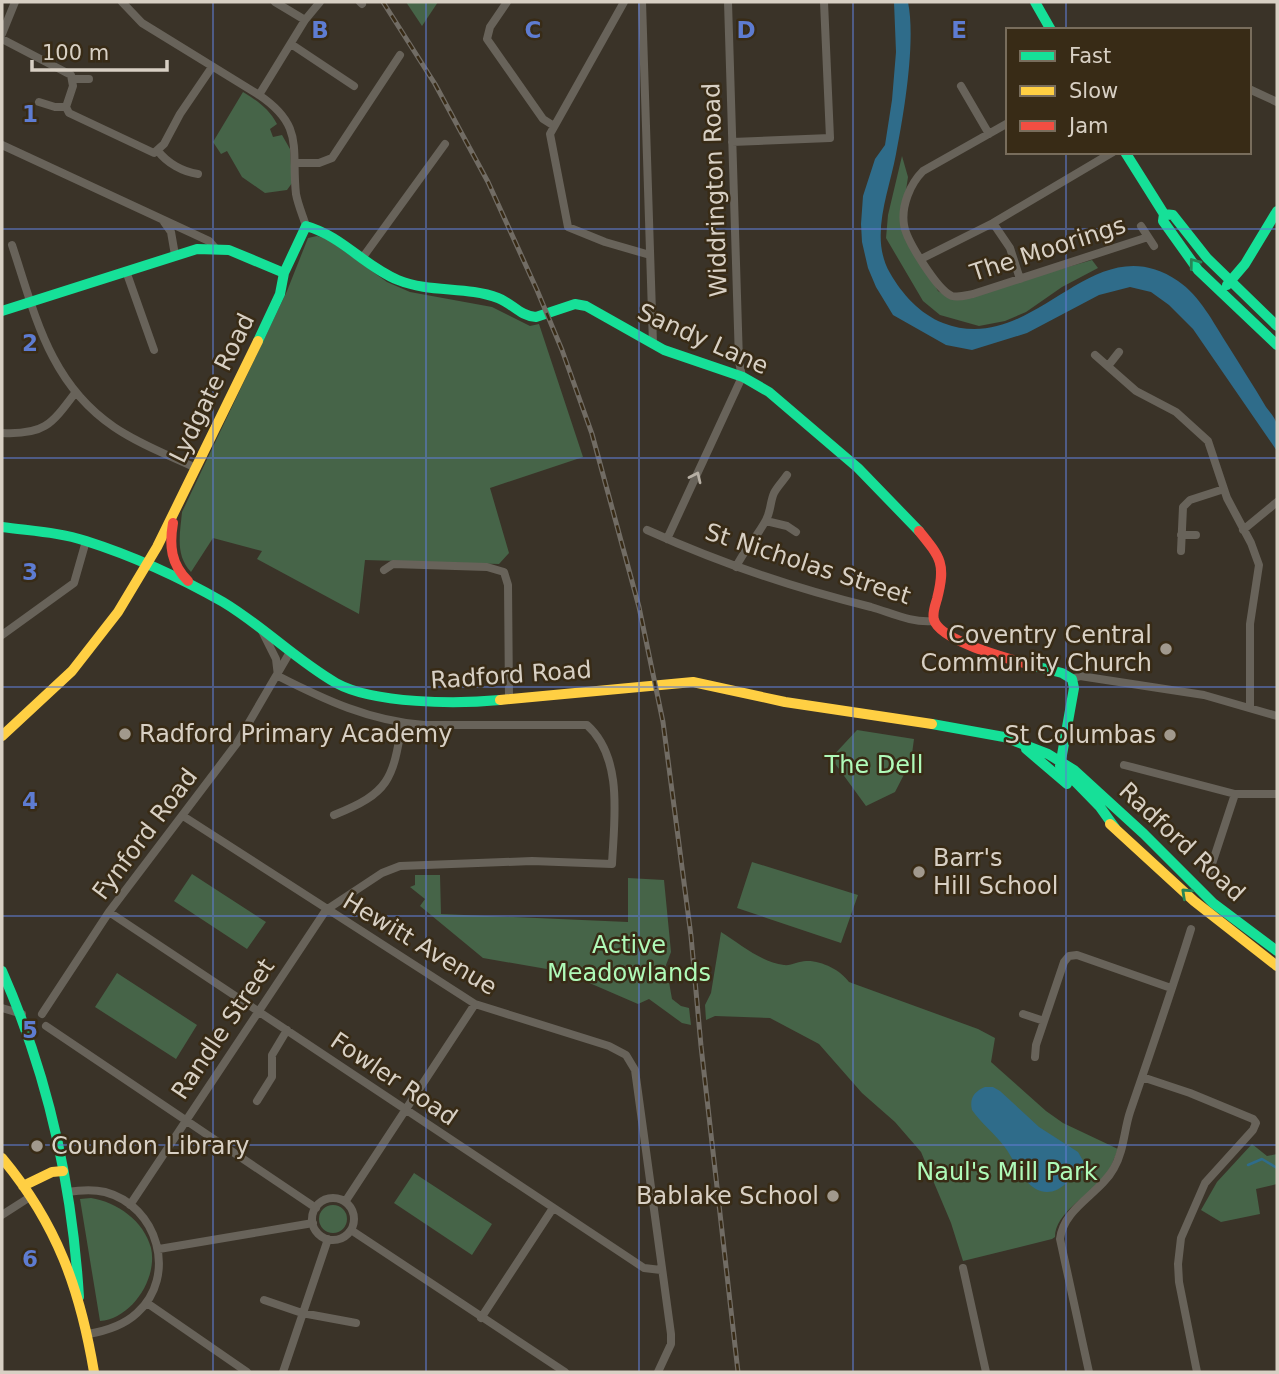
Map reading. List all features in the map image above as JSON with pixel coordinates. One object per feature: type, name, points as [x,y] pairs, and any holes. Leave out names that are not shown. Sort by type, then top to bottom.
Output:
[{"type":"street","points":[[15,2],[2,37],[65,71],[73,79],[89,79]]},
{"type":"street","points":[[122,2],[142,23],[272,104],[290,130],[295,145],[296,195],[306,226]]},
{"type":"street","points":[[275,2],[305,20]]},
{"type":"street","points":[[259,95],[305,20],[320,2]]},
{"type":"street","points":[[507,2],[490,27],[487,39],[543,119],[554,126]]},
{"type":"street","points":[[624,2],[550,134],[568,228],[650,255]]},
{"type":"street","points":[[642,2],[653,344]]},
{"type":"street","name":"Widdrington Road","points":[[728,2],[739,361],[742,377]]},
{"type":"street","points":[[732,142],[830,138],[824,2]]},
{"type":"street","points":[[1035,2],[1050,28]]},
{"type":"street","points":[[291,44],[354,86]]},
{"type":"street","points":[[296,163],[320,163],[332,158],[400,55]]},
{"type":"street","points":[[158,151],[212,67]]},
{"type":"street","points":[[73,79],[66,107],[69,113],[148,151],[158,151],[167,161],[190,173],[198,174]]},
{"type":"street","points":[[961,86],[989,134]]},
{"type":"street","points":[[1251,90],[1277,102]]},
{"type":"street","points":[[39,102],[66,107]]},
{"type":"street","name":"The Moorings","points":[[1006,124],[923,171],[907,196],[904,226],[921,259],[943,290],[955,297],[973,294],[1148,237]]},
{"type":"street","points":[[363,257],[445,144]]},
{"type":"street","points":[[2,145],[209,241],[216,249]]},
{"type":"street","points":[[921,259],[993,223],[1110,154]]},
{"type":"street","points":[[1126,154],[1164,214],[1163,220],[1198,270],[1277,345]]},
{"type":"street","points":[[1221,293],[1245,264],[1277,211]]},
{"type":"street","points":[[1164,214],[1173,215],[1192,240],[1277,326]]},
{"type":"street","points":[[161,220],[168,225],[171,232],[175,255]]},
{"type":"street","points":[[993,223],[1010,248],[1020,279]]},
{"type":"street","name":"Sandy Lane","points":[[306,226],[327,231],[398,280],[427,288],[497,298],[532,318],[575,304],[586,306],[653,344],[742,377],[780,399],[855,465],[933,549],[942,566],[933,621]]},
{"type":"street","name":"Lydgate Road","points":[[2,736],[99,641],[147,565],[272,312],[280,294],[284,273],[306,226]]},
{"type":"street","name":"The Moorings","points":[[1141,226],[1154,246]]},
{"type":"street","points":[[12,245],[46,344],[75,393],[115,428],[196,468]]},
{"type":"street","points":[[2,312],[197,249],[229,250],[284,273]]},
{"type":"street","points":[[126,271],[154,350]]},
{"type":"street","points":[[1108,366],[1119,352]]},
{"type":"street","points":[[1095,355],[1136,391],[1168,407],[1200,431],[1212,450],[1224,489],[1259,565],[1250,624],[1250,708]]},
{"type":"street","points":[[667,539],[742,377]]},
{"type":"street","points":[[2,433],[26,432],[49,425],[75,393]]},
{"type":"street","points":[[736,567],[743,551],[751,544],[772,509],[773,495],[787,475]]},
{"type":"street","points":[[1181,551],[1181,514],[1185,504],[1194,498],[1224,489]]},
{"type":"street","points":[[1243,530],[1277,502]]},
{"type":"street","points":[[175,510],[170,540],[172,560],[185,578],[201,590]]},
{"type":"street","points":[[765,521],[780,527],[787,526],[796,533]]},
{"type":"street","name":"Radford Road","points":[[2,527],[86,541],[147,565],[201,590],[338,684],[381,696],[444,703],[693,682],[785,702],[1004,737],[1061,761],[1144,834],[1213,903],[1277,951]]},
{"type":"street","name":"St Nicholas Street","points":[[647,530],[780,583],[918,622],[933,621],[940,629],[971,644],[1023,663],[1065,674],[1072,679],[1080,676],[1203,695],[1277,716]]},
{"type":"street","points":[[1181,535],[1196,535]]},
{"type":"street","points":[[2,635],[74,583],[86,541]]},
{"type":"street","points":[[384,570],[393,564],[487,567],[505,572],[508,585],[509,698]]},
{"type":"street","points":[[261,630],[276,659],[278,676],[337,705],[402,723],[587,725],[607,757],[612,773],[612,864],[532,861],[400,866],[382,873],[326,910]]},
{"type":"street","name":"Fynford Road","points":[[42,1014],[109,912],[237,743],[290,652]]},
{"type":"street","points":[[1061,761],[1074,688],[1072,679]]},
{"type":"street","points":[[334,815],[373,797],[388,780],[397,754],[402,723]]},
{"type":"street","name":"Radford Road","points":[[1018,744],[1054,771],[1194,901],[1277,966]]},
{"type":"street","name":"Radford Road","points":[[1061,761],[1060,766],[1065,773],[1100,807],[1115,828]]},
{"type":"street","points":[[1124,765],[1236,794],[1277,794]]},
{"type":"street","points":[[1209,873],[1236,794]]},
{"type":"street","name":"Hewitt Avenue","points":[[183,816],[475,1004],[618,1049],[631,1062],[635,1070],[671,1344],[658,1372]]},
{"type":"street","name":"Randle Street","points":[[130,1205],[326,910]]},
{"type":"street","name":"Fowler Road","points":[[109,912],[645,1268],[661,1270]]},
{"type":"street","points":[[1089,1372],[1060,1239],[1061,1230],[1070,1214],[1105,1182],[1115,1168],[1191,929]]},
{"type":"street","points":[[1035,1057],[1036,1045],[1064,962],[1071,955],[1171,988]]},
{"type":"street","points":[[2,971],[22,1014],[42,1077],[64,1171],[78,1259],[79,1297]]},
{"type":"street","points":[[345,1202],[475,1004]]},
{"type":"street","points":[[2,1008],[22,1014]]},
{"type":"street","points":[[1023,1014],[1044,1021]]},
{"type":"street","points":[[46,1026],[316,1208]]},
{"type":"street","points":[[257,1101],[272,1077],[272,1055],[287,1030]]},
{"type":"street","points":[[1142,1077],[1253,1119],[1256,1125],[1205,1183],[1181,1238],[1179,1282],[1198,1372]]},
{"type":"street","points":[[2,1158],[30,1197],[59,1249],[79,1297],[94,1372]]},
{"type":"street","points":[[23,1186],[52,1172],[64,1171]]},
{"type":"street","points":[[67,1192],[106,1192],[130,1205],[150,1226],[159,1249],[158,1278],[147,1303],[124,1323],[88,1335]]},
{"type":"street","points":[[2,1215],[30,1197]]},
{"type":"street","points":[[336,1198],[345,1202],[354,1215],[351,1230],[342,1238],[328,1239],[317,1232],[313,1223],[316,1208],[328,1199],[336,1198]]},
{"type":"street","points":[[481,1318],[553,1208]]},
{"type":"street","points":[[159,1249],[313,1223]]},
{"type":"street","points":[[351,1230],[565,1372]]},
{"type":"street","points":[[283,1372],[328,1239]]},
{"type":"street","points":[[963,1268],[986,1372]]},
{"type":"street","points":[[264,1300],[302,1313],[356,1324]]},
{"type":"street","points":[[147,1303],[247,1372]]},
{"type":"green space","points":[[406,2],[438,2],[422,26]]},
{"type":"green space","points":[[243,92],[270,114],[277,124],[270,129],[273,137],[282,135],[290,149],[292,183],[287,190],[265,193],[242,177],[227,151],[221,154],[213,142]]},
{"type":"green space","points":[[902,156],[908,177],[901,224],[938,291],[954,300],[1092,260],[1098,268],[1062,287],[1026,312],[1005,321],[979,326],[940,315],[923,301],[886,238],[888,215]]},
{"type":"green space","points":[[317,236],[327,239],[387,282],[410,292],[492,307],[530,326],[539,324],[583,457],[490,488],[509,553],[499,564],[365,560],[359,614],[257,559],[262,551],[213,538],[191,572],[183,559],[180,544],[182,512],[287,291],[308,238]]},
{"type":"green space","name":"The Dell","points":[[857,730],[914,739],[911,761],[895,792],[866,806],[831,758]]},
{"type":"green space","points":[[752,862],[858,895],[841,943],[737,908]]},
{"type":"green space","points":[[192,874],[266,922],[247,949],[174,901]]},
{"type":"green space","name":"Active Meadowlands","points":[[415,875],[440,875],[441,914],[628,922],[628,878],[664,880],[671,952],[666,965],[672,999],[689,1008],[691,1025],[682,1023],[649,999],[638,1004],[564,972],[483,958],[420,906],[425,899],[410,887],[415,885]]},
{"type":"green space","name":"Naul's Mill Park","points":[[721,932],[767,960],[784,965],[806,961],[824,964],[836,970],[849,982],[978,1029],[995,1038],[991,1062],[1063,1123],[1118,1149],[1105,1176],[1066,1212],[1052,1239],[963,1261],[951,1223],[921,1152],[895,1122],[862,1093],[819,1044],[770,1018],[715,1016],[706,1020],[705,1005],[711,993]]},
{"type":"green space","points":[[117,973],[197,1025],[176,1059],[95,1007]]},
{"type":"green space","points":[[1252,1144],[1267,1156],[1277,1154],[1277,1184],[1256,1189],[1260,1214],[1221,1222],[1201,1210],[1217,1182]]},
{"type":"green space","points":[[414,1173],[492,1224],[472,1255],[394,1203]]},
{"type":"green space","points":[[91,1198],[120,1208],[136,1221],[147,1238],[152,1260],[146,1284],[132,1305],[111,1319],[100,1321],[80,1199]]},
{"type":"green space","points":[[333,1205],[343,1209],[347,1219],[343,1229],[333,1233],[323,1229],[319,1219],[323,1209]]},
{"type":"water","points":[[894,2],[908,2],[910,57],[899,138],[882,214],[881,245],[890,273],[906,296],[919,309],[943,323],[976,329],[1006,323],[1035,310],[1090,278],[1118,268],[1147,267],[1178,281],[1193,294],[1205,310],[1275,420],[1278,431],[1277,451],[1193,329],[1169,305],[1151,292],[1130,287],[1099,295],[1027,333],[972,350],[946,345],[893,315],[868,268],[861,224],[863,196],[875,159],[885,145],[892,100],[896,52]]},
{"type":"water","points":[[985,1087],[1000,1091],[1039,1127],[1078,1152],[1085,1164],[1080,1176],[1047,1192],[1026,1181],[1004,1146],[972,1110],[971,1102],[974,1096]]},
{"type":"waterway","points":[[1248,1165],[1262,1159],[1277,1168]]},
{"type":"railway","points":[[383,2],[435,84],[488,182],[537,290],[592,434],[639,607],[663,722],[691,936],[738,1372]]},
{"type":"traffic: fast","points":[[1035,2],[1050,28]]},
{"type":"traffic: fast","points":[[1126,154],[1164,214],[1163,221],[1198,270],[1277,345]]},
{"type":"traffic: fast","points":[[1227,285],[1245,264],[1277,211]]},
{"type":"traffic: fast","points":[[1164,214],[1173,215],[1207,258],[1277,326]]},
{"type":"traffic: fast","points":[[258,341],[280,294],[284,273],[306,226],[331,237],[386,274],[410,284],[486,294],[536,317],[575,304],[586,306],[664,350],[743,377],[769,392],[858,468],[919,531]]},
{"type":"traffic: fast","points":[[2,311],[197,249],[229,250],[284,273]]},
{"type":"traffic: fast","points":[[2,527],[76,538],[121,553],[174,576],[223,602],[321,674],[352,690],[416,701],[500,700]]},
{"type":"traffic: fast","points":[[1035,666],[1062,673],[1072,679],[1074,688],[1060,766],[1100,807],[1115,828]]},
{"type":"traffic: fast","points":[[932,724],[1004,737],[1048,754],[1074,770],[1144,834],[1213,903],[1277,951]]},
{"type":"traffic: fast","points":[[1026,749],[1067,784]]},
{"type":"traffic: fast","points":[[2,971],[32,1050],[55,1130],[64,1171],[79,1297]]},
{"type":"traffic: slow","points":[[2,736],[72,671],[118,612],[157,547],[258,341]]},
{"type":"traffic: slow","points":[[500,700],[693,682],[785,702],[932,724]]},
{"type":"traffic: slow","points":[[1110,824],[1194,901],[1277,966]]},
{"type":"traffic: slow","points":[[2,1158],[38,1208],[52,1233],[73,1285],[94,1372]]},
{"type":"traffic: slow","points":[[23,1186],[52,1172],[63,1171]]},
{"type":"traffic: jam","points":[[173,523],[173,554],[178,568],[188,581]]},
{"type":"traffic: jam","points":[[919,531],[940,562],[940,587],[933,615],[939,628],[963,643],[1035,666]]},
{"type":"place","name":"Coventry Central Community Church","points":[[1166,649]]},
{"type":"place","name":"Radford Primary Academy","points":[[125,734]]},
{"type":"place","name":"St Columbas","points":[[1170,735]]},
{"type":"place","name":"Barr's Hill School","points":[[919,872]]},
{"type":"place","name":"Coundon Library","points":[[37,1146]]},
{"type":"place","name":"Bablake School","points":[[833,1196]]}]
